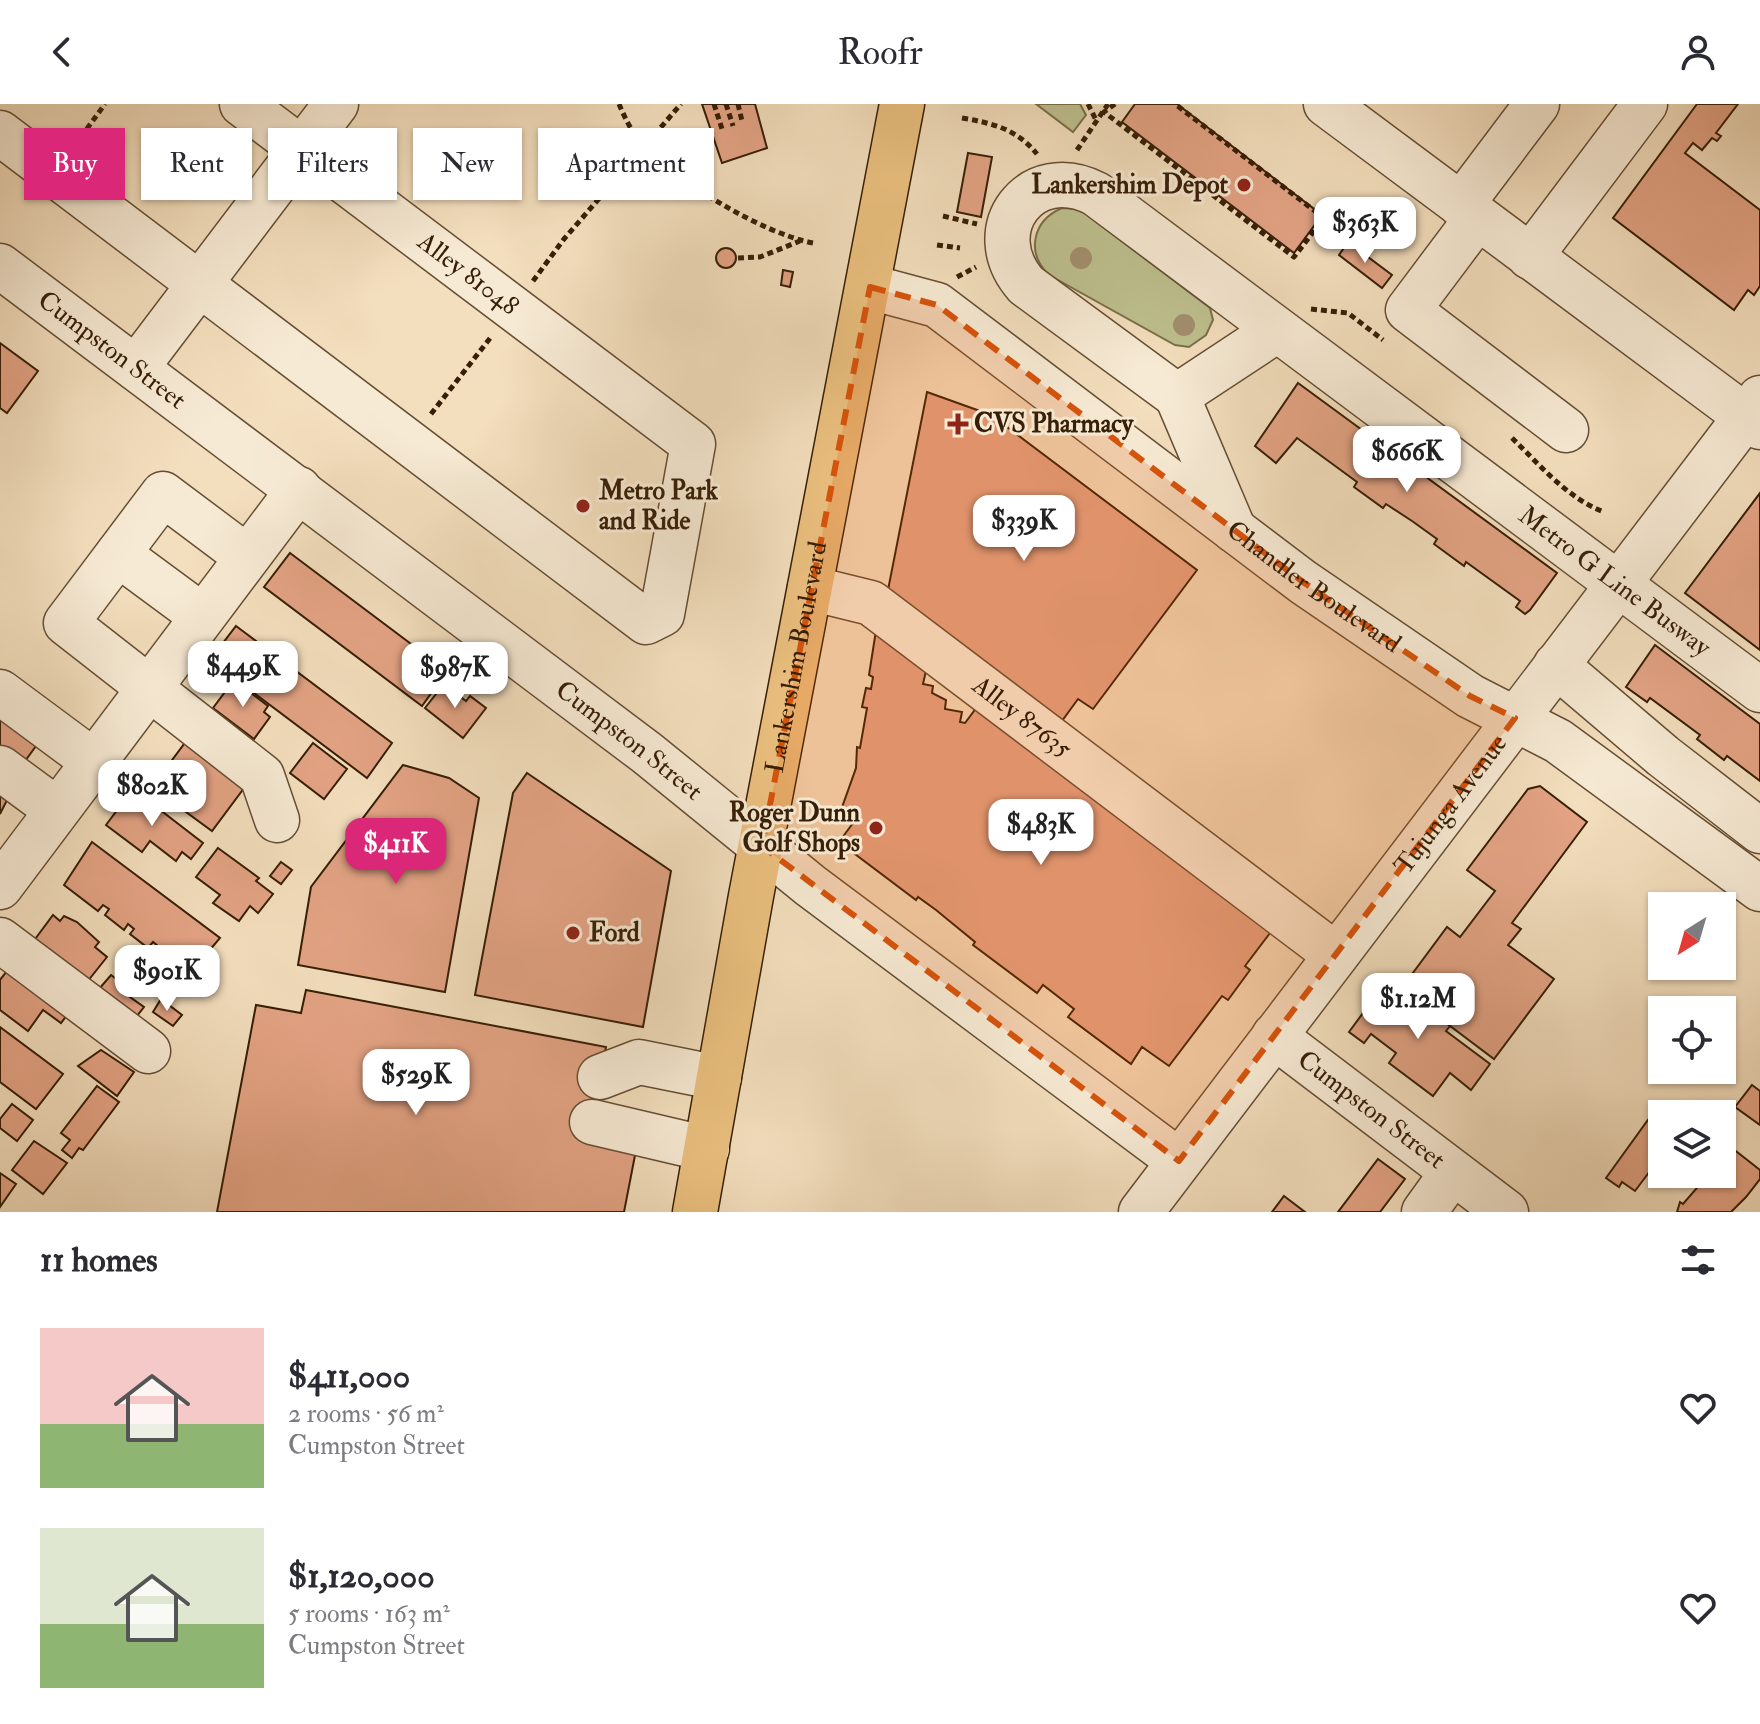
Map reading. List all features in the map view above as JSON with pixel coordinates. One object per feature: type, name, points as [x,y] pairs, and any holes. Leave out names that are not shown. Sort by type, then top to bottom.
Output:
[{"type":"main road","name":"Lankershim Boulevard","points":[[695,1212],[902,104]]},
{"type":"street","name":"Alley 81048","points":[[242,104],[274,128]]},
{"type":"street","points":[[318,128],[336,104]]},
{"type":"street","points":[[1326,104],[1530,257],[1755,414]]},
{"type":"street","points":[[1537,104],[1408,310],[1566,430]]},
{"type":"street","points":[[1530,257],[1645,104]]},
{"type":"street","points":[[0,133],[201,283]]},
{"type":"street","name":"Metro G Line Busway","points":[[1177,396],[1026,285],[1015,273],[1008,257],[1008,225],[1025,199],[1038,190],[1068,184],[1096,194],[1760,690]]},
{"type":"street","points":[[136,368],[268,194]]},
{"type":"street","name":"Alley 81048","points":[[201,283],[646,622],[662,614],[693,444],[370,200]]},
{"type":"street","name":"Cumpston Street","points":[[0,266],[299,489],[703,796],[762,846],[1179,1161]]},
{"type":"street","name":"Chandler Boulevard","points":[[870,287],[937,305],[1236,534],[1470,696],[1558,741],[1760,889]]},
{"type":"street","points":[[1236,534],[1177,396],[1277,330]]},
{"type":"street","name":"Tujunga Avenue","points":[[1141,1212],[1515,718],[1755,414]]},
{"type":"street","points":[[0,887],[299,489]]},
{"type":"street","points":[[247,557],[163,494],[66,623],[262,776],[277,820]]},
{"type":"street","points":[[118,554],[202,616]]},
{"type":"street","name":"Alley 87635","points":[[810,588],[871,603],[1336,955]]},
{"type":"street","points":[[1556,665],[1663,756],[1760,831]]},
{"type":"street","points":[[0,692],[93,761]]},
{"type":"street","points":[[0,768],[57,810]]},
{"type":"street","points":[[0,940],[148,1051]]},
{"type":"street","name":"Cumpston Street","points":[[1274,1036],[1506,1212]]},
{"type":"street","points":[[600,1077],[639,1062],[719,1078]]},
{"type":"street","points":[[592,1122],[707,1149]]},
{"type":"street","points":[[1424,1212],[1452,1173]]},
{"type":"path","points":[[619,104],[633,128]]},
{"type":"path","points":[[659,128],[681,104]]},
{"type":"path","points":[[714,104],[722,129]]},
{"type":"path","points":[[726,104],[733,126]]},
{"type":"path","points":[[738,104],[742,121]]},
{"type":"path","points":[[1088,104],[1097,122]]},
{"type":"path","points":[[1074,154],[1108,104]]},
{"type":"path","points":[[1104,112],[1115,104]]},
{"type":"path","points":[[1104,112],[1294,257],[1324,218],[1175,104]]},
{"type":"path","points":[[962,118],[1010,131],[1027,142],[1039,158]]},
{"type":"path","points":[[714,194],[766,230],[813,243]]},
{"type":"path","points":[[943,216],[981,225]]},
{"type":"path","points":[[738,258],[760,257],[801,241]]},
{"type":"path","points":[[937,245],[960,248]]},
{"type":"highlighted area","points":[[870,287],[937,305],[1303,582],[1470,696],[1515,718],[1179,1161],[762,846]]},
{"type":"green space","points":[[1036,104],[1080,104],[1086,115],[1073,132]]},
{"type":"green space","points":[[1062,208],[1078,209],[1086,214],[1210,308],[1213,320],[1206,335],[1189,347],[1175,345],[1049,275],[1037,257],[1036,238],[1044,221]]},
{"type":"building","points":[[702,104],[755,104],[767,148],[722,163],[714,139],[714,128],[710,128]]},
{"type":"building","name":"Lankershim Depot","points":[[1135,104],[1177,104],[1322,215],[1294,253],[1122,122]]},
{"type":"building","points":[[1697,104],[1738,104],[1716,133],[1721,136],[1717,141],[1712,138],[1702,150],[1693,143],[1685,153],[1760,210],[1760,286],[1754,295],[1748,290],[1734,310],[1613,218]]},
{"type":"building","points":[[968,153],[992,157],[981,217],[957,212]]},
{"type":"building","points":[[1348,242],[1392,275],[1382,288],[1339,255]]},
{"type":"building","points":[[722,248],[730,248],[736,258],[730,268],[722,268],[716,262],[716,254]]},
{"type":"building","points":[[783,270],[793,272],[790,287],[781,285]]},
{"type":"building","points":[[0,343],[38,371],[7,413],[0,408]]},
{"type":"building","points":[[1298,383],[1557,573],[1530,610],[1525,614],[1516,607],[1520,601],[1466,562],[1464,566],[1434,544],[1437,539],[1412,521],[1386,504],[1383,508],[1354,487],[1357,482],[1297,438],[1276,463],[1255,446]]},
{"type":"building","points":[[927,392],[991,415],[1197,570],[1093,709],[1078,699],[1059,725],[886,600]]},
{"type":"building","points":[[1760,493],[1760,650],[1685,593]]},
{"type":"building","points":[[290,553],[447,671],[422,706],[264,587]]},
{"type":"building","points":[[877,624],[928,662],[923,684],[933,686],[932,693],[946,700],[945,709],[962,712],[960,722],[965,723],[980,703],[1276,925],[1245,966],[1250,970],[1228,1000],[1222,996],[1169,1066],[1142,1047],[1131,1064],[1068,1017],[1074,1009],[1043,985],[1037,993],[973,945],[975,942],[936,910],[918,897],[916,900],[839,842],[853,823],[840,813],[856,768],[857,747],[860,748],[867,708],[862,707],[866,688],[871,689],[873,677],[869,675]]},
{"type":"building","points":[[236,626],[392,743],[367,778],[210,660]]},
{"type":"building","points":[[1655,645],[1760,724],[1760,781],[1727,756],[1724,760],[1697,739],[1700,735],[1650,698],[1647,702],[1626,687]]},
{"type":"building","points":[[234,680],[268,706],[264,712],[270,717],[254,739],[213,708]]},
{"type":"building","points":[[444,684],[466,701],[470,696],[486,708],[463,738],[425,708]]},
{"type":"building","points":[[0,702],[44,735],[20,768],[0,753]]},
{"type":"building","points":[[193,732],[253,776],[212,831],[152,787]]},
{"type":"building","points":[[313,743],[347,769],[324,799],[290,773]]},
{"type":"building","points":[[403,765],[449,778],[479,798],[445,992],[298,965],[311,887]]},
{"type":"building","name":"Ford","points":[[527,773],[671,871],[643,1027],[475,995],[513,793]]},
{"type":"building","points":[[0,784],[11,792],[0,814]]},
{"type":"building","points":[[1540,786],[1587,822],[1512,923],[1521,929],[1508,945],[1554,979],[1494,1059],[1401,989],[1447,927],[1460,937],[1495,891],[1467,870],[1528,789]]},
{"type":"building","points":[[133,789],[203,843],[191,859],[182,852],[176,861],[150,841],[142,852],[106,825]]},
{"type":"building","points":[[92,842],[220,938],[186,978],[155,953],[159,947],[153,942],[148,948],[130,934],[134,929],[128,924],[124,930],[105,915],[109,909],[103,905],[98,911],[64,885]]},
{"type":"building","points":[[218,848],[259,878],[256,881],[273,894],[258,913],[250,906],[239,921],[213,903],[220,895],[196,877]]},
{"type":"building","points":[[281,862],[292,870],[281,884],[270,876]]},
{"type":"building","points":[[53,915],[60,921],[64,916],[77,922],[99,942],[95,947],[107,957],[87,982],[30,946]]},
{"type":"building","points":[[14,962],[73,1007],[61,1023],[43,1010],[28,1031],[0,1010],[0,980]]},
{"type":"building","points":[[111,975],[134,992],[130,997],[144,1007],[133,1021],[99,989]]},
{"type":"building","points":[[1388,979],[1450,1026],[1446,1031],[1490,1064],[1471,1090],[1450,1073],[1433,1096],[1389,1063],[1396,1053],[1371,1034],[1364,1043],[1349,1032]]},
{"type":"building","points":[[306,990],[606,1047],[589,1135],[637,1145],[624,1212],[217,1212],[256,1005],[301,1013]]},
{"type":"building","points":[[161,999],[182,1015],[173,1026],[153,1012]]},
{"type":"building","points":[[0,1027],[63,1074],[36,1109],[0,1082]]},
{"type":"building","points":[[101,1050],[134,1072],[117,1096],[78,1066]]},
{"type":"building","points":[[1752,1085],[1760,1091],[1760,1125],[1736,1108]]},
{"type":"building","points":[[97,1086],[119,1102],[83,1150],[79,1148],[72,1158],[62,1150],[70,1140],[61,1133]]},
{"type":"building","points":[[12,1104],[33,1120],[17,1141],[0,1128],[0,1119]]},
{"type":"building","points":[[1648,1120],[1648,1174],[1635,1191],[1622,1182],[1619,1187],[1606,1178]]},
{"type":"building","points":[[34,1141],[67,1163],[43,1194],[12,1170]]},
{"type":"building","points":[[1736,1151],[1760,1170],[1760,1179],[1731,1212],[1677,1212],[1680,1202],[1683,1204],[1697,1188],[1736,1188]]},
{"type":"building","points":[[1378,1159],[1405,1179],[1380,1212],[1338,1212]]},
{"type":"building","points":[[0,1173],[16,1184],[0,1207]]},
{"type":"building","points":[[1284,1196],[1305,1212],[1272,1212]]},
{"type":"place","name":"Lankershim Depot","points":[[1244,185]]},
{"type":"place","name":"CVS Pharmacy","points":[[958,424]]},
{"type":"place","name":"Metro Park and Ride","points":[[583,506]]},
{"type":"place","name":"Roger Dunn Golf Shops","points":[[876,828]]},
{"type":"place","name":"Ford","points":[[573,933]]}]
